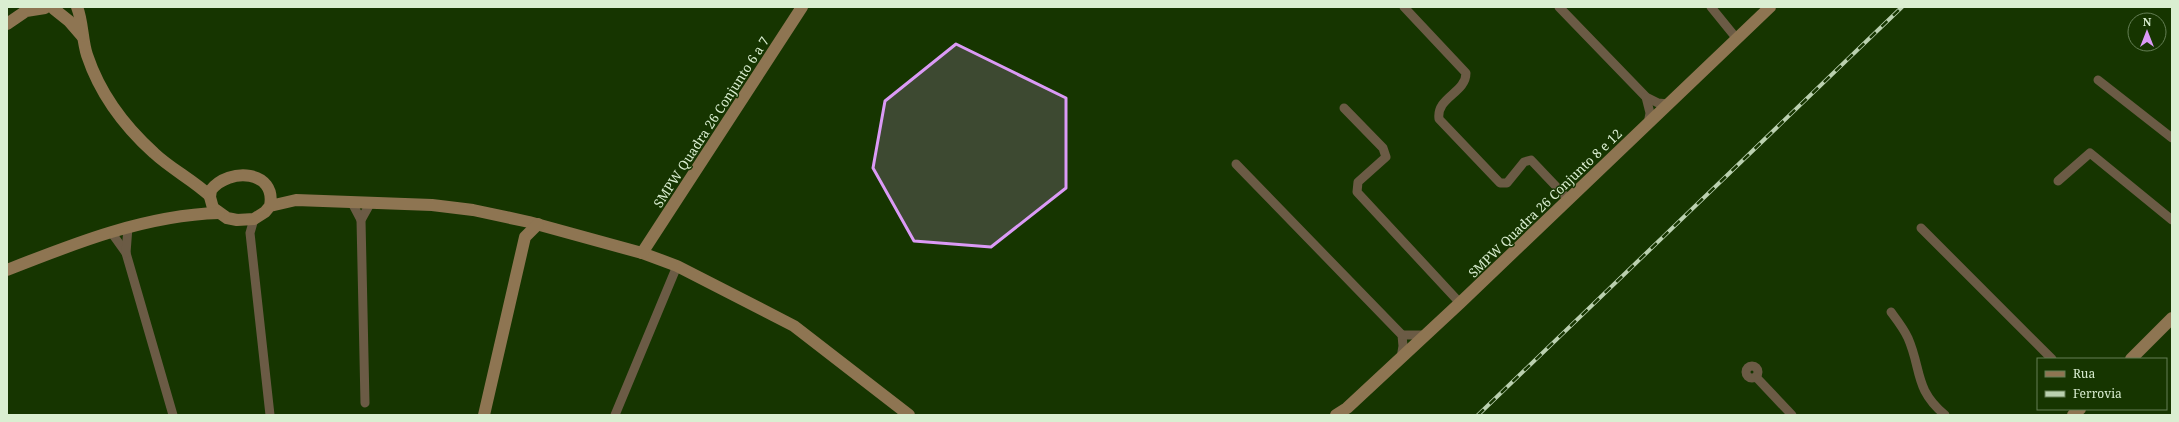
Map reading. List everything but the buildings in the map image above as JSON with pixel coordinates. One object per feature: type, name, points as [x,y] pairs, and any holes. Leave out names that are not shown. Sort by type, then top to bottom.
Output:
[{"type":"street","points":[[7,20],[16,7]]},
{"type":"street","points":[[77,7],[87,55],[99,84],[120,118],[155,154],[193,180],[211,199],[219,213],[227,218],[240,220],[254,219],[265,212],[270,206],[272,197],[270,191],[262,180],[248,176],[232,176],[216,183],[211,190],[211,199],[196,214]]},
{"type":"street","name":"SMPW Quadra 26 Conjunto 6 a 7","points":[[642,253],[802,7]]},
{"type":"street","points":[[1404,7],[1466,72],[1464,83],[1440,106],[1438,111],[1439,119],[1500,183],[1507,183],[1524,162],[1531,160],[1569,200]]},
{"type":"street","points":[[1559,7],[1646,97],[1658,103],[1668,104]]},
{"type":"street","points":[[1711,7],[1738,39]]},
{"type":"street","name":"SMPW Quadra 26 Conjunto 8 e 12","points":[[1336,415],[1347,408],[1426,335],[1770,7]]},
{"type":"street","points":[[7,24],[26,11],[51,8],[69,21],[83,37]]},
{"type":"street","points":[[2098,80],[2172,138]]},
{"type":"street","points":[[1646,97],[1650,113],[1648,124]]},
{"type":"street","points":[[1344,108],[1383,148],[1386,157],[1358,182],[1356,192],[1460,303]]},
{"type":"street","points":[[2058,181],[2090,154],[2172,220]]},
{"type":"street","points":[[1236,164],[1402,335],[1403,346],[1401,358]]},
{"type":"street","points":[[193,180],[216,183]]},
{"type":"street","points":[[270,191],[296,200]]},
{"type":"street","points":[[270,206],[296,200],[446,206],[473,210],[538,224],[642,253],[677,266],[794,326],[902,413]]},
{"type":"street","points":[[350,201],[361,220],[365,403]]},
{"type":"street","points":[[361,220],[371,202]]},
{"type":"street","points":[[7,270],[128,227],[196,214],[219,213]]},
{"type":"street","points":[[254,219],[250,233],[270,415]]},
{"type":"street","points":[[516,219],[525,237]]},
{"type":"street","points":[[240,220],[250,233]]},
{"type":"street","points":[[484,415],[525,237],[538,224]]},
{"type":"street","points":[[126,253],[128,227]]},
{"type":"street","points":[[1921,228],[2051,358]]},
{"type":"street","points":[[111,232],[126,253],[173,415]]},
{"type":"street","points":[[615,415],[677,266]]},
{"type":"street","points":[[1891,312],[1909,340],[1920,383],[1929,401],[1945,415]]},
{"type":"street","points":[[2132,358],[2172,318]]},
{"type":"street","points":[[1402,335],[1426,335]]},
{"type":"street","points":[[1756,377],[1792,415]]},
{"type":"highlighted area","points":[[956,44],[1066,98],[1066,188],[991,247],[914,241],[873,168],[885,101]]},
{"type":"railway","points":[[1478,415],[1902,7]]}]
